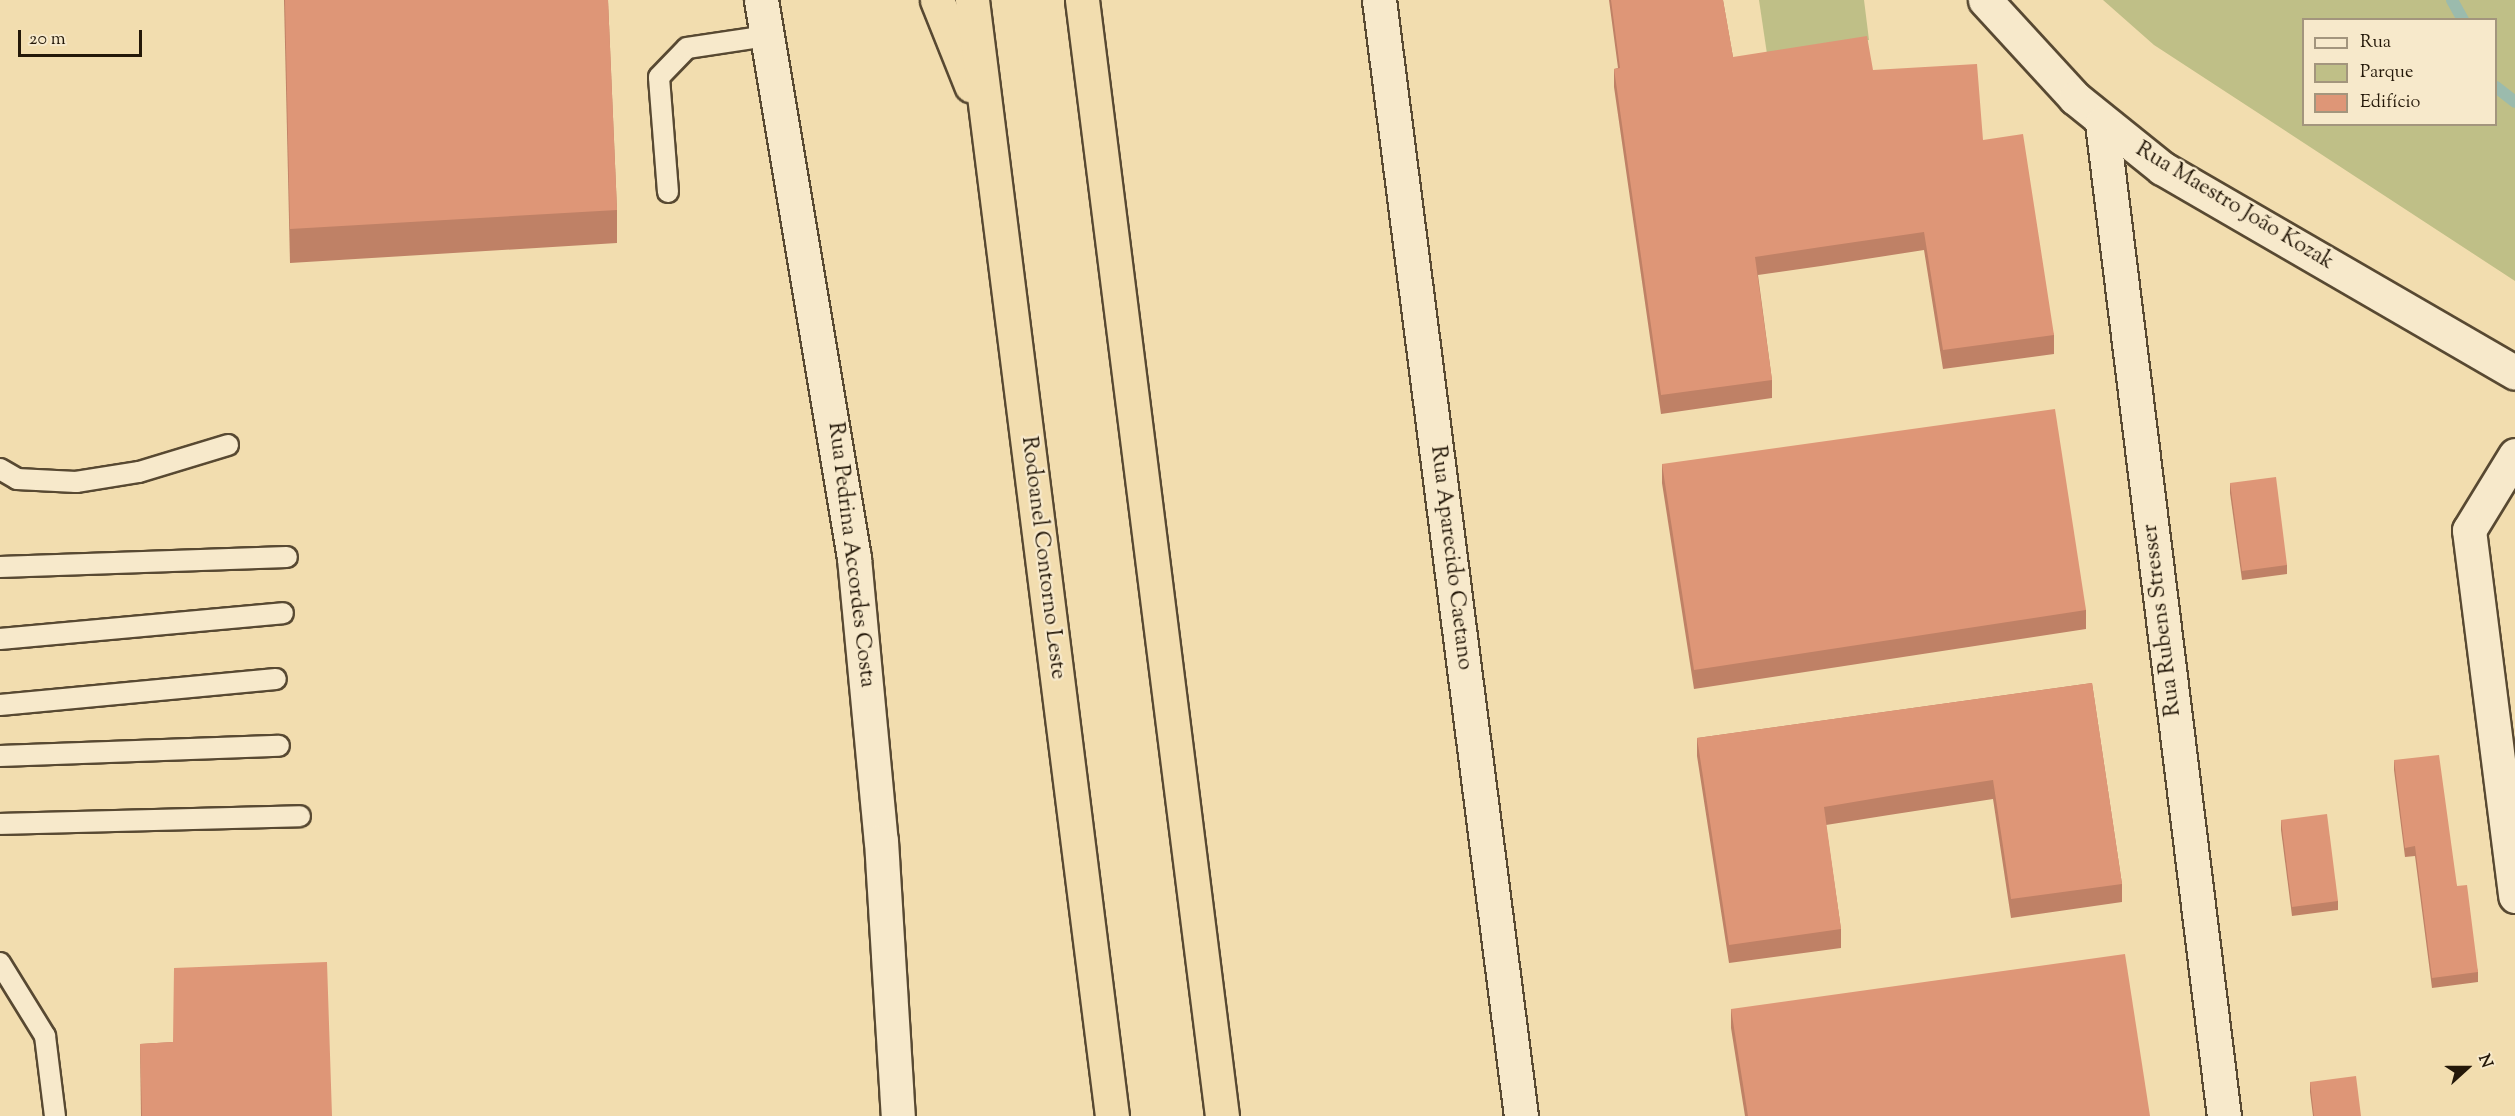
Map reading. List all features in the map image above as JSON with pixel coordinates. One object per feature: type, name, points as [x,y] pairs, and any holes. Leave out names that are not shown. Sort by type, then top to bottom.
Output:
[{"type":"highway","points":[[937,0],[988,127]]},
{"type":"highway","name":"Rodoanel Contorno Leste","points":[[972,0],[1112,1116]]},
{"type":"highway","points":[[1083,0],[1222,1116]]},
{"type":"street","name":"Rua Pedrina Accordes Costa","points":[[761,0],[854,558],[881,841],[898,1116]]},
{"type":"street","name":"Rua Aparecido Caetano","points":[[1380,0],[1521,1116]]},
{"type":"street","name":"Rua Maestro João Kozak","points":[[1985,0],[2102,123],[2162,168],[2515,372]]},
{"type":"street","name":"Rua Rubens Stresser","points":[[2102,123],[2224,1116]]},
{"type":"street","points":[[2515,455],[2469,530],[2505,737],[2515,896]]},
{"type":"lane","points":[[668,192],[660,77],[687,48],[766,36]]},
{"type":"lane","points":[[0,469],[17,479],[76,482],[139,472],[228,445]]},
{"type":"lane","points":[[0,567],[287,557]]},
{"type":"lane","points":[[0,639],[284,613]]},
{"type":"lane","points":[[0,705],[276,679]]},
{"type":"lane","points":[[0,756],[279,746]]},
{"type":"lane","points":[[0,824],[300,816]]},
{"type":"lane","points":[[0,963],[45,1036],[55,1116]]},
{"type":"green space","points":[[1759,0],[1864,0],[1869,40],[1767,54]]},
{"type":"green space","points":[[2103,0],[2515,0],[2515,281],[2154,45]]},
{"type":"building","points":[[285,0],[608,0],[617,210],[290,229]]},
{"type":"building","points":[[1611,0],[1723,0],[1733,57],[1867,36],[1873,70],[1977,64],[1983,140],[2023,134],[2054,335],[1943,350],[1924,232],[1755,257],[1772,380],[1661,395],[1614,69],[1620,68]]},
{"type":"building","points":[[2055,409],[2086,610],[1694,670],[1662,464]]},
{"type":"building","points":[[2276,477],[2287,565],[2242,571],[2230,483]]},
{"type":"building","points":[[2092,683],[2122,884],[2011,899],[1993,780],[1889,796],[1824,807],[1841,929],[1729,945],[1697,738]]},
{"type":"building","points":[[2439,755],[2457,886],[2467,885],[2478,972],[2432,978],[2415,846],[2405,848],[2394,760]]},
{"type":"building","points":[[2327,814],[2338,901],[2292,907],[2281,820]]},
{"type":"building","points":[[2125,954],[2150,1116],[1748,1116],[1731,1009]]},
{"type":"building","points":[[327,962],[332,1116],[142,1116],[140,1044],[173,1042],[174,968]]},
{"type":"building","points":[[2356,1076],[2361,1116],[2314,1116],[2310,1082]]},
{"type":"waterway","points":[[2452,0],[2462,18]]},
{"type":"waterway","points":[[2497,88],[2515,102]]}]
